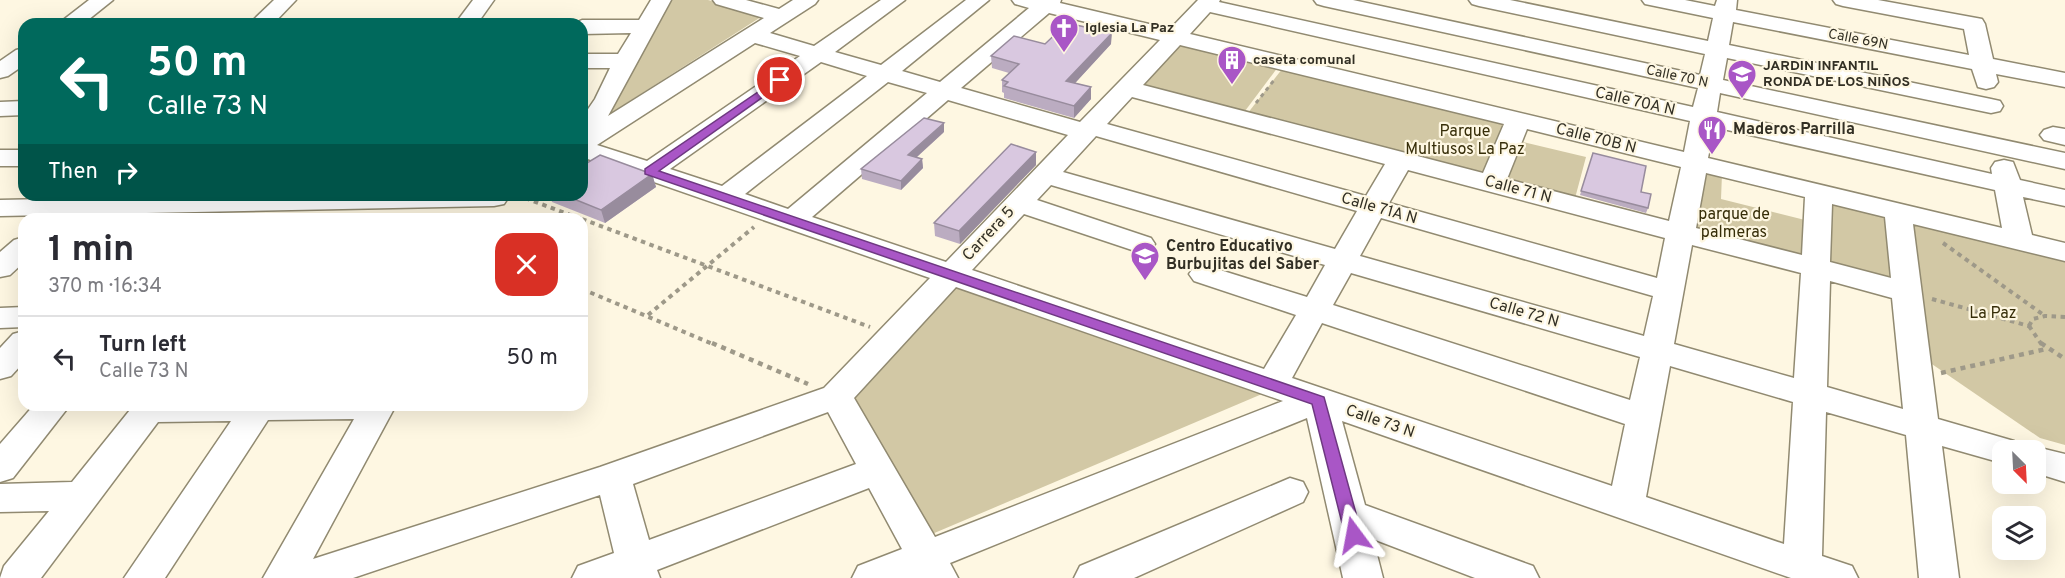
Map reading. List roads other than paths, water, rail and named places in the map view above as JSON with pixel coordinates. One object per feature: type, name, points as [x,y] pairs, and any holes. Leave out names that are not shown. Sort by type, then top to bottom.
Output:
[{"type":"street","points":[[77,18],[102,0],[116,0]]},
{"type":"street","points":[[266,18],[286,0]]},
{"type":"street","points":[[470,18],[484,0]]},
{"type":"street","points":[[588,128],[607,99],[661,0]]},
{"type":"street","points":[[723,0],[782,16]]},
{"type":"street","points":[[588,138],[808,0]]},
{"type":"street","points":[[650,172],[895,0]]},
{"type":"street","points":[[725,197],[979,0]]},
{"type":"street","points":[[1098,18],[1118,0]]},
{"type":"street","name":"Calle 70 N","points":[[1324,0],[2065,161]]},
{"type":"street","points":[[1410,94],[1465,0]]},
{"type":"street","points":[[1479,0],[1991,106]]},
{"type":"street","name":"Calle 69N","points":[[1652,0],[1725,7],[2065,80]]},
{"type":"street","points":[[1843,0],[1934,9],[1974,24],[2019,241]]},
{"type":"street","points":[[781,217],[944,91],[1039,2]]},
{"type":"street","name":"Calle 70B N","points":[[1039,2],[2065,253]]},
{"type":"street","name":"Carrera 5","points":[[836,396],[1208,3]]},
{"type":"street","name":"Calle 70A N","points":[[1208,3],[1432,56],[2065,198]]},
{"type":"street","points":[[1626,506],[1725,7]]},
{"type":"street","points":[[588,27],[646,26]]},
{"type":"street","name":"Calle 71A N","points":[[752,35],[944,91],[1373,207],[1669,291]]},
{"type":"street","points":[[588,61],[626,61]]},
{"type":"street","name":"Calle 71 N","points":[[1128,88],[1908,292]]},
{"type":"street","points":[[588,99],[607,99]]},
{"type":"street","points":[[0,109],[18,108]]},
{"type":"street","points":[[1492,183],[1518,120]]},
{"type":"street","name":"Calle 73 N","points":[[588,150],[1838,578]]},
{"type":"street","points":[[0,158],[18,158]]},
{"type":"street","points":[[1272,384],[1401,159]]},
{"type":"street","name":"Calle 72 N","points":[[1044,175],[1992,447]]},
{"type":"street","points":[[1802,566],[1819,193]]},
{"type":"street","points":[[0,208],[497,202]]},
{"type":"street","points":[[1018,203],[1142,244]]},
{"type":"street","points":[[1898,212],[1939,578]]},
{"type":"street","points":[[1204,274],[1644,417]]},
{"type":"street","points":[[0,318],[18,317]]},
{"type":"street","points":[[0,368],[18,348]]},
{"type":"street","points":[[304,578],[613,477],[836,396],[932,567]]},
{"type":"street","points":[[872,578],[932,567],[1319,400],[1363,578]]},
{"type":"street","points":[[0,468],[48,411]]},
{"type":"street","points":[[18,578],[149,411]]},
{"type":"street","points":[[144,578],[256,411]]},
{"type":"street","points":[[283,578],[376,411]]},
{"type":"street","points":[[2046,463],[2065,468]]},
{"type":"street","points":[[592,578],[638,570],[879,470]]},
{"type":"street","points":[[613,477],[638,570]]},
{"type":"street","points":[[1094,578],[1290,492]]},
{"type":"street","points":[[0,498],[82,496]]},
{"type":"street","points":[[1349,514],[1519,578]]},
{"type":"place","name":"Iglesia La Paz","points":[[1064,54]]},
{"type":"place","name":"caseta comunal","points":[[1232,86]]},
{"type":"place","name":"JARDIN INFANTIL RONDA DE LOS NIÑOS","points":[[1742,100]]},
{"type":"place","name":"Maderos Parrilla","points":[[1712,156]]},
{"type":"place","name":"Centro Educativo Burbujitas del Saber","points":[[1145,282]]},
{"type":"park label","name":"Parque Multiusos La Paz","points":[[1465,141]]},
{"type":"park label","name":"parque de palmeras","points":[[1734,224]]},
{"type":"park label","name":"La Paz","points":[[1993,314]]}]
